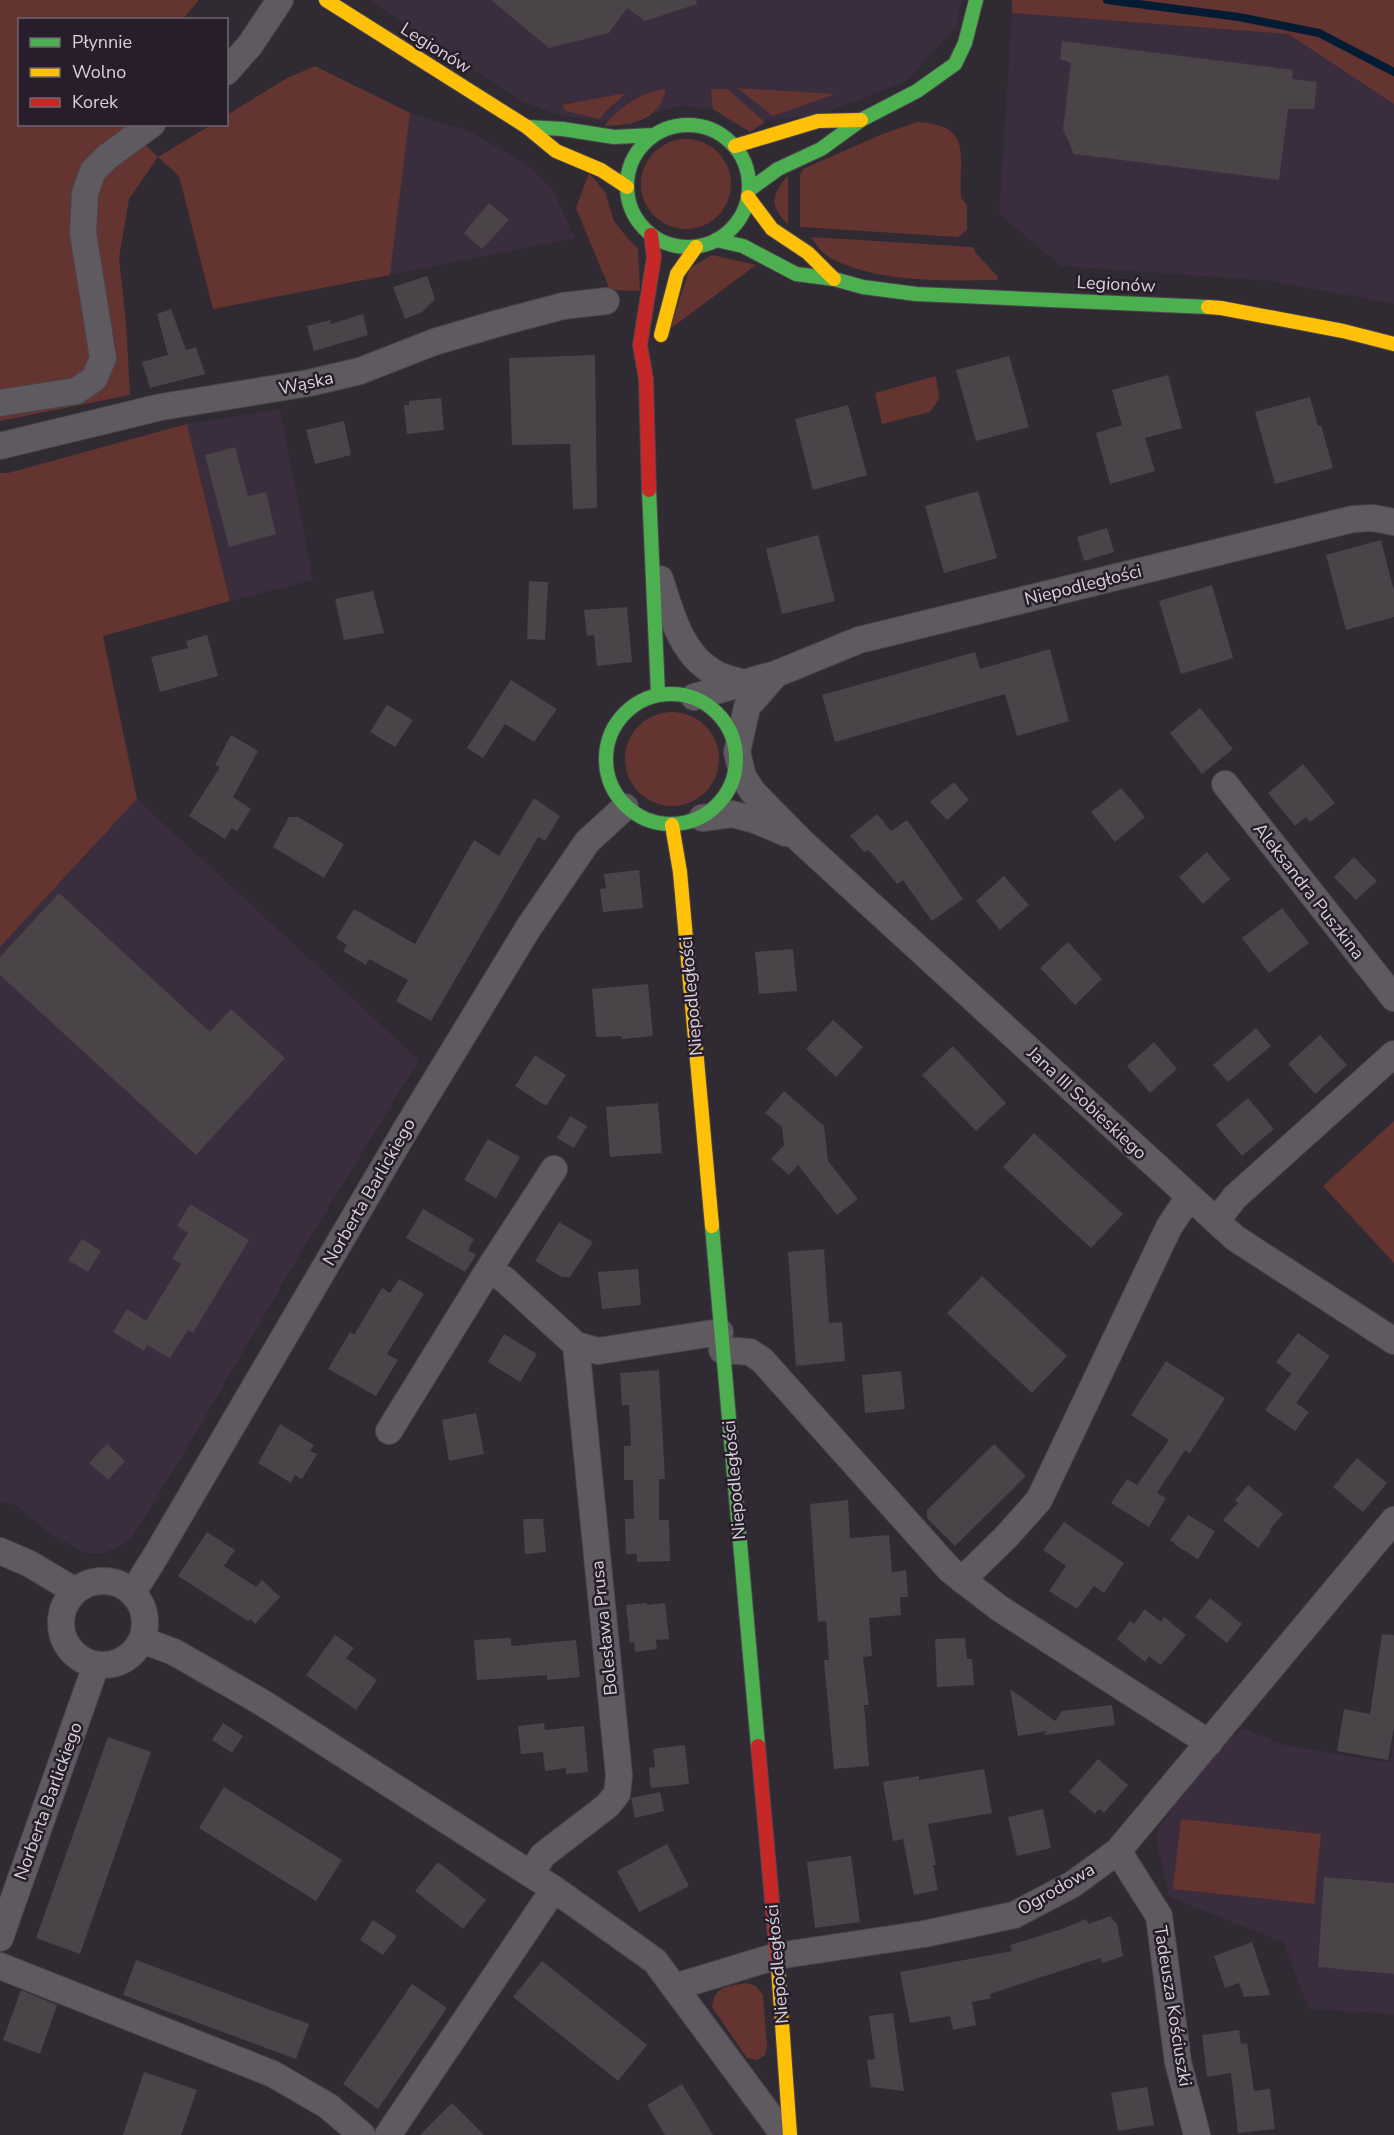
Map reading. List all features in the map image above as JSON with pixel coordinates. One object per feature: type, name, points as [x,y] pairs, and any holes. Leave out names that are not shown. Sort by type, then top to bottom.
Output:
[{"type":"street","points":[[228,70],[246,51],[280,0]]},
{"type":"street","name":"Legionów","points":[[326,0],[527,127],[556,151],[601,170],[627,186]]},
{"type":"street","points":[[748,194],[778,169],[821,148],[861,120],[917,91],[955,64],[965,43],[976,0]]},
{"type":"street","points":[[735,146],[818,121],[861,120]]},
{"type":"street","points":[[687,124],[703,126],[721,134],[735,146],[745,163],[749,180],[748,194],[742,214],[731,229],[716,240],[696,246],[673,244],[651,235],[638,222],[629,205],[627,186],[629,168],[638,150],[653,135],[672,126],[687,124]]},
{"type":"street","points":[[0,403],[76,391],[94,380],[103,357],[83,233],[85,193],[93,171],[106,157],[149,126]]},
{"type":"street","name":"Legionów","points":[[527,127],[563,129],[614,137],[653,135]]},
{"type":"street","name":"Legionów","points":[[748,194],[762,218],[772,229],[808,253],[834,279]]},
{"type":"street","points":[[651,235],[654,257],[640,345],[646,379],[658,694]]},
{"type":"street","name":"Legionów","points":[[716,240],[743,246],[796,274],[834,279],[863,287],[916,294],[1221,308],[1343,331],[1394,344]]},
{"type":"street","points":[[646,379],[657,353],[677,274],[696,246]]},
{"type":"street","name":"Wąska","points":[[0,446],[161,407],[309,383],[360,371],[434,342],[499,323],[563,306],[606,301]]},
{"type":"street","name":"Niepodległości","points":[[694,697],[776,674],[871,637],[1353,519],[1373,518],[1394,522]]},
{"type":"street","points":[[653,556],[677,629],[695,658],[714,673],[744,683]]},
{"type":"street","name":"Niepodległości","points":[[737,752],[747,707],[776,674]]},
{"type":"street","points":[[658,694],[694,697],[715,710],[727,728],[737,752],[735,779],[727,795],[702,818],[689,823],[672,825],[642,819],[625,807],[610,784],[606,762],[607,739],[618,720],[638,702],[658,694]]},
{"type":"street","name":"Jana III Sobieskiego","points":[[737,752],[743,777],[753,792],[800,840],[1189,1197],[1235,1238],[1394,1341]]},
{"type":"street","name":"Aleksandra Puszkina","points":[[1225,784],[1394,998]]},
{"type":"street","name":"Norberta Barlickiego","points":[[133,1592],[406,1129],[529,927],[587,842],[625,807]]},
{"type":"street","name":"Jana III Sobieskiego","points":[[702,818],[732,814],[755,820],[800,840]]},
{"type":"street","name":"Niepodległości","points":[[672,825],[680,872],[777,1956],[790,2135]]},
{"type":"street","points":[[1216,1221],[1235,1197],[1394,1054]]},
{"type":"street","points":[[389,1431],[554,1169]]},
{"type":"street","points":[[962,1580],[1007,1536],[1039,1500],[1169,1227],[1189,1197]]},
{"type":"street","points":[[489,1269],[505,1280],[576,1345],[598,1351],[721,1341],[750,1352],[762,1360],[950,1570],[999,1608],[1209,1743]]},
{"type":"street","name":"Bolesława Prusa","points":[[531,1874],[543,1855],[607,1806],[616,1794],[619,1775],[576,1345]]},
{"type":"street","name":"Ogrodowa","points":[[675,1987],[777,1956],[924,1934],[1014,1915],[1073,1884],[1118,1851],[1394,1520]]},
{"type":"street","points":[[0,1551],[36,1567],[75,1591]]},
{"type":"street","points":[[97,1580],[116,1582],[133,1592],[141,1602],[146,1627],[135,1652],[110,1665],[96,1665],[72,1652],[61,1628],[66,1602],[75,1591],[97,1580]]},
{"type":"street","points":[[142,1640],[174,1652],[263,1702],[554,1889],[655,1961],[784,2135]]},
{"type":"street","name":"Norberta Barlickiego","points":[[0,1938],[96,1665]]},
{"type":"street","name":"Tadeusza Kościuszki","points":[[1118,1851],[1159,1916],[1178,2062],[1197,2135]]},
{"type":"street","points":[[388,2135],[554,1889]]},
{"type":"street","points":[[0,1966],[273,2074],[328,2106],[362,2135]]},
{"type":"shaded area","points":[[0,0],[199,0],[184,18],[18,18],[18,126],[126,126],[158,157],[129,199],[119,258],[126,322],[130,395],[0,421]]},
{"type":"shaded area","points":[[369,0],[962,0],[956,27],[906,81],[822,114],[735,124],[713,109],[680,106],[651,114],[631,125],[557,115],[522,101]]},
{"type":"shaded area","points":[[1012,0],[1394,0],[1394,104],[1288,34],[1012,13]]},
{"type":"shaded area","points":[[1012,13],[1288,34],[1394,104],[1394,304],[1271,281],[1061,266],[999,214]]},
{"type":"shaded area","points":[[315,66],[410,113],[390,275],[213,309],[179,176],[158,157],[209,126],[228,126],[228,114],[287,78]]},
{"type":"shaded area","points":[[737,88],[835,94],[773,116]]},
{"type":"shaded area","points":[[666,89],[662,100],[651,115],[634,122],[604,126],[617,112],[639,97]]},
{"type":"shaded area","points":[[711,89],[727,89],[765,122],[750,132],[713,109]]},
{"type":"shaded area","points":[[626,93],[600,119],[566,111],[562,105]]},
{"type":"shaded area","points":[[410,113],[469,131],[528,165],[553,190],[575,238],[390,275]]},
{"type":"shaded area","points":[[917,122],[935,124],[948,129],[956,137],[961,157],[961,198],[967,205],[967,230],[958,237],[800,227],[800,175],[803,169],[880,135]]},
{"type":"shaded area","points":[[686,139],[703,142],[718,152],[728,167],[731,184],[728,201],[718,216],[703,226],[686,229],[669,226],[654,216],[644,201],[641,184],[644,167],[654,152],[669,142]]},
{"type":"shaded area","points":[[589,173],[605,192],[614,221],[638,248],[640,291],[610,290],[576,208]]},
{"type":"shaded area","points":[[788,175],[788,225],[775,206],[774,200],[778,189]]},
{"type":"shaded area","points":[[811,237],[973,247],[998,277],[997,280],[932,280],[864,271],[826,255]]},
{"type":"shaded area","points":[[712,255],[756,265],[670,329],[690,268]]},
{"type":"shaded area","points":[[936,376],[939,399],[930,412],[882,424],[875,393]]},
{"type":"shaded area","points":[[280,409],[313,580],[230,601],[187,424]]},
{"type":"shaded area","points":[[187,424],[230,601],[103,636],[137,799],[0,947],[0,473],[8,473]]},
{"type":"shaded area","points":[[672,712],[690,715],[706,725],[716,741],[719,759],[716,777],[706,793],[690,803],[672,806],[654,803],[638,793],[628,777],[625,759],[628,741],[638,725],[654,715]]},
{"type":"shaded area","points":[[137,799],[419,1060],[300,1254],[183,1455],[130,1540],[106,1553],[85,1553],[52,1535],[14,1504],[0,1503],[0,947]]},
{"type":"shaded area","points":[[1394,1121],[1394,1263],[1323,1186]]},
{"type":"shaded area","points":[[1245,1729],[1284,1745],[1390,1763],[1394,1742],[1394,2014],[1309,2009],[1283,1942],[1169,1897],[1156,1839],[1159,1829],[1178,1799],[1231,1738]]},
{"type":"shaded area","points":[[1181,1819],[1321,1834],[1314,1904],[1173,1889]]},
{"type":"shaded area","points":[[746,1983],[756,1986],[763,1995],[767,2047],[765,2055],[757,2060],[747,2058],[712,2007],[716,1995],[723,1988]]},
{"type":"building","points":[[491,0],[696,0],[697,4],[645,21],[627,8],[609,33],[549,48]]},
{"type":"building","points":[[1062,41],[1293,70],[1292,79],[1317,82],[1314,109],[1288,109],[1279,180],[1074,154],[1063,129],[1071,63],[1060,59]]},
{"type":"building","points":[[489,203],[509,220],[482,249],[464,233]]},
{"type":"building","points":[[427,276],[435,299],[422,312],[405,319],[393,287]]},
{"type":"building","points":[[171,309],[186,350],[196,347],[205,374],[150,388],[142,362],[168,355],[157,314]]},
{"type":"building","points":[[363,314],[368,335],[314,351],[307,326],[330,320],[331,324]]},
{"type":"building","points":[[595,355],[597,508],[573,509],[570,444],[512,445],[509,358]]},
{"type":"building","points":[[1009,356],[1029,427],[976,441],[956,370]]},
{"type":"building","points":[[1168,375],[1182,428],[1145,438],[1155,471],[1110,484],[1096,433],[1122,425],[1112,390]]},
{"type":"building","points":[[1310,397],[1318,426],[1321,425],[1333,468],[1275,484],[1255,412]]},
{"type":"building","points":[[441,398],[444,430],[407,434],[404,405],[409,405],[409,401]]},
{"type":"building","points":[[848,405],[867,475],[813,490],[795,419]]},
{"type":"building","points":[[344,421],[351,455],[315,464],[306,430]]},
{"type":"building","points":[[235,447],[248,496],[266,492],[276,534],[229,547],[205,455]]},
{"type":"building","points":[[978,491],[997,558],[944,573],[925,506]]},
{"type":"building","points":[[1107,528],[1114,552],[1084,561],[1077,537]]},
{"type":"building","points":[[818,535],[835,601],[782,614],[766,549]]},
{"type":"building","points":[[1381,540],[1394,591],[1394,617],[1346,630],[1326,555]]},
{"type":"building","points":[[529,581],[548,582],[545,640],[527,639]]},
{"type":"building","points":[[1212,585],[1233,658],[1181,674],[1159,601]]},
{"type":"building","points":[[373,591],[384,633],[344,640],[335,599]]},
{"type":"building","points":[[627,607],[632,662],[597,666],[594,635],[587,636],[584,610]]},
{"type":"building","points":[[207,635],[218,676],[160,692],[151,657],[188,648],[186,641]]},
{"type":"building","points":[[1050,649],[1069,721],[1017,736],[1005,694],[835,742],[822,695],[975,652],[980,669]]},
{"type":"building","points":[[511,680],[557,709],[534,742],[505,724],[483,758],[467,748]]},
{"type":"building","points":[[387,705],[413,720],[395,747],[370,732]]},
{"type":"building","points":[[1200,708],[1233,749],[1202,774],[1170,733]]},
{"type":"building","points":[[231,735],[258,751],[233,797],[251,809],[237,831],[232,828],[225,839],[189,816],[220,767],[215,765]]},
{"type":"building","points":[[1303,764],[1335,803],[1310,822],[1306,817],[1295,826],[1268,793]]},
{"type":"building","points":[[954,782],[969,800],[947,820],[930,802]]},
{"type":"building","points":[[1121,788],[1145,817],[1115,842],[1091,812]]},
{"type":"building","points":[[534,798],[560,816],[545,841],[538,837],[431,1021],[396,1001],[408,980],[369,959],[366,965],[343,951],[347,945],[336,938],[354,909],[415,944],[474,840],[499,856]]},
{"type":"building","points":[[877,814],[891,831],[907,820],[963,899],[932,921],[903,880],[897,884],[869,850],[864,852],[850,836]]},
{"type":"building","points":[[289,817],[298,817],[344,844],[324,878],[273,847]]},
{"type":"building","points":[[1207,852],[1230,879],[1203,904],[1179,877]]},
{"type":"building","points":[[1354,857],[1377,881],[1356,900],[1334,877]]},
{"type":"building","points":[[639,870],[643,908],[603,912],[600,889],[606,888],[604,874]]},
{"type":"building","points":[[1004,876],[1029,905],[1000,930],[976,901]]},
{"type":"building","points":[[59,893],[210,1032],[231,1009],[285,1058],[196,1155],[0,975],[0,957]]},
{"type":"building","points":[[1282,908],[1309,943],[1269,973],[1242,938]]},
{"type":"building","points":[[1068,942],[1102,979],[1075,1005],[1040,968]]},
{"type":"building","points":[[793,949],[797,991],[759,994],[755,952]]},
{"type":"building","points":[[648,984],[653,1036],[622,1039],[621,1036],[596,1037],[592,989]]},
{"type":"building","points":[[833,1020],[863,1047],[836,1077],[806,1049]]},
{"type":"building","points":[[1256,1028],[1271,1046],[1228,1082],[1213,1065]]},
{"type":"building","points":[[1320,1035],[1347,1065],[1315,1094],[1288,1064]]},
{"type":"building","points":[[1154,1042],[1177,1069],[1150,1093],[1127,1066]]},
{"type":"building","points":[[953,1046],[1006,1103],[976,1131],[922,1075]]},
{"type":"building","points":[[535,1055],[566,1075],[546,1106],[515,1086]]},
{"type":"building","points":[[784,1091],[824,1126],[828,1161],[858,1199],[837,1215],[798,1165],[789,1175],[771,1159],[784,1145],[782,1127],[765,1113]]},
{"type":"building","points":[[1248,1098],[1274,1129],[1242,1156],[1216,1125]]},
{"type":"building","points":[[658,1103],[662,1153],[610,1157],[606,1107]]},
{"type":"building","points":[[570,1116],[587,1126],[574,1148],[557,1138]]},
{"type":"building","points":[[1034,1133],[1123,1214],[1091,1248],[1003,1167]]},
{"type":"building","points":[[488,1139],[520,1157],[496,1198],[464,1180]]},
{"type":"building","points":[[190,1204],[249,1240],[193,1333],[188,1330],[170,1358],[147,1345],[144,1351],[113,1332],[127,1309],[146,1321],[181,1264],[172,1259],[188,1233],[177,1226]]},
{"type":"building","points":[[423,1209],[474,1239],[468,1250],[476,1255],[465,1272],[406,1238]]},
{"type":"building","points":[[559,1222],[593,1242],[570,1277],[562,1277],[535,1261]]},
{"type":"building","points":[[82,1239],[101,1251],[88,1272],[68,1260]]},
{"type":"building","points":[[824,1249],[829,1323],[842,1322],[845,1361],[796,1366],[788,1252]]},
{"type":"building","points":[[638,1269],[641,1305],[602,1309],[598,1272]]},
{"type":"building","points":[[982,1276],[1067,1356],[1032,1393],[947,1313]]},
{"type":"building","points":[[399,1279],[424,1294],[387,1354],[398,1360],[376,1396],[328,1369],[350,1332],[354,1335],[382,1288],[390,1293]]},
{"type":"building","points":[[1298,1333],[1330,1356],[1296,1403],[1309,1412],[1295,1431],[1265,1410],[1291,1374],[1276,1362]]},
{"type":"building","points":[[504,1334],[537,1354],[520,1382],[488,1362]]},
{"type":"building","points":[[1166,1361],[1225,1398],[1190,1453],[1185,1450],[1157,1493],[1166,1498],[1149,1527],[1111,1503],[1127,1479],[1137,1485],[1169,1440],[1131,1415]]},
{"type":"building","points":[[659,1370],[665,1479],[659,1479],[659,1520],[669,1520],[670,1561],[637,1562],[637,1554],[626,1554],[625,1519],[634,1519],[633,1480],[624,1480],[624,1446],[631,1446],[629,1405],[622,1405],[620,1373]]},
{"type":"building","points":[[901,1371],[905,1409],[865,1413],[862,1375]]},
{"type":"building","points":[[476,1413],[484,1454],[449,1461],[442,1420]]},
{"type":"building","points":[[280,1424],[314,1445],[310,1451],[317,1454],[302,1479],[295,1475],[291,1483],[258,1463]]},
{"type":"building","points":[[107,1444],[125,1461],[108,1480],[89,1463]]},
{"type":"building","points":[[994,1444],[1026,1476],[955,1546],[927,1518],[927,1510]]},
{"type":"building","points":[[1357,1458],[1387,1483],[1363,1512],[1333,1487]]},
{"type":"building","points":[[1248,1485],[1283,1514],[1258,1548],[1223,1520],[1238,1503],[1235,1500]]},
{"type":"building","points":[[848,1500],[850,1538],[889,1535],[892,1572],[906,1570],[908,1597],[900,1597],[901,1615],[869,1618],[872,1656],[863,1657],[869,1705],[864,1705],[869,1766],[834,1769],[824,1660],[829,1660],[826,1621],[818,1622],[810,1504]]},
{"type":"building","points":[[1188,1515],[1215,1531],[1198,1559],[1170,1540]]},
{"type":"building","points":[[523,1519],[543,1519],[546,1552],[525,1554]]},
{"type":"building","points":[[1064,1522],[1124,1563],[1104,1593],[1094,1586],[1077,1609],[1049,1591],[1066,1566],[1043,1550]]},
{"type":"building","points":[[207,1532],[235,1550],[224,1566],[256,1587],[262,1580],[280,1597],[255,1624],[251,1619],[248,1621],[178,1576]]},
{"type":"building","points":[[1210,1598],[1242,1624],[1227,1643],[1195,1617]]},
{"type":"building","points":[[647,1603],[647,1605],[665,1603],[669,1639],[656,1640],[657,1649],[635,1652],[634,1642],[630,1643],[626,1605]]},
{"type":"building","points":[[1145,1609],[1161,1622],[1164,1617],[1186,1635],[1161,1665],[1149,1656],[1145,1662],[1117,1639],[1130,1621],[1134,1624]]},
{"type":"building","points":[[1382,1634],[1394,1635],[1394,1728],[1388,1760],[1337,1751],[1344,1709],[1370,1714]]},
{"type":"building","points":[[335,1635],[354,1648],[346,1658],[377,1680],[356,1710],[306,1675]]},
{"type":"building","points":[[511,1638],[511,1646],[576,1640],[580,1677],[547,1680],[547,1675],[477,1680],[474,1640]]},
{"type":"building","points":[[965,1638],[967,1659],[972,1659],[974,1685],[937,1687],[935,1639]]},
{"type":"building","points":[[1010,1689],[1055,1721],[1062,1711],[1112,1705],[1115,1725],[1044,1735],[1047,1731],[1018,1736]]},
{"type":"building","points":[[223,1723],[243,1736],[232,1753],[212,1740]]},
{"type":"building","points":[[544,1723],[545,1730],[584,1726],[588,1772],[566,1774],[566,1768],[545,1771],[543,1752],[521,1754],[518,1726]]},
{"type":"building","points":[[108,1737],[151,1752],[80,1954],[36,1938]]},
{"type":"building","points":[[685,1745],[689,1784],[651,1788],[649,1768],[655,1767],[653,1749]]},
{"type":"building","points":[[1098,1759],[1128,1785],[1104,1813],[1099,1809],[1095,1814],[1069,1792]]},
{"type":"building","points":[[984,1769],[992,1813],[928,1824],[938,1890],[914,1895],[903,1839],[893,1841],[883,1782],[919,1776],[919,1780]]},
{"type":"building","points":[[224,1787],[342,1860],[316,1901],[199,1828]]},
{"type":"building","points":[[660,1792],[664,1811],[635,1818],[631,1798]]},
{"type":"building","points":[[1043,1809],[1051,1848],[1017,1856],[1008,1817]]},
{"type":"building","points":[[667,1844],[689,1886],[639,1912],[617,1871]]},
{"type":"building","points":[[851,1856],[860,1922],[815,1928],[807,1862]]},
{"type":"building","points":[[438,1862],[486,1900],[463,1929],[415,1891]]},
{"type":"building","points":[[1324,1877],[1394,1883],[1394,1974],[1318,1967]]},
{"type":"building","points":[[1110,1916],[1117,1924],[1123,1956],[1103,1963],[1100,1958],[990,1994],[991,1998],[972,2002],[976,2025],[953,2030],[950,2016],[910,2023],[900,1972],[1012,1951],[1010,1945],[1086,1919],[1089,1924]]},
{"type":"building","points":[[373,1920],[397,1936],[383,1955],[360,1940]]},
{"type":"building","points":[[1252,1942],[1270,1995],[1244,1997],[1239,1983],[1225,1988],[1214,1956]]},
{"type":"building","points":[[136,1960],[309,2024],[296,2059],[123,1995]]},
{"type":"building","points":[[542,1961],[647,2045],[618,2081],[513,1997]]},
{"type":"building","points":[[412,1984],[447,2008],[378,2109],[343,2084]]},
{"type":"building","points":[[21,1990],[57,2005],[40,2054],[3,2040]]},
{"type":"building","points":[[893,2013],[904,2091],[871,2087],[867,2060],[875,2059],[869,2016]]},
{"type":"building","points":[[1239,2030],[1241,2044],[1247,2043],[1254,2091],[1270,2089],[1275,2129],[1238,2133],[1231,2073],[1207,2077],[1202,2035]]},
{"type":"building","points":[[144,2072],[197,2090],[181,2135],[123,2135]]},
{"type":"building","points":[[682,2084],[713,2135],[665,2135],[647,2105]]},
{"type":"building","points":[[1147,2087],[1154,2125],[1118,2131],[1111,2093]]},
{"type":"building","points":[[452,2103],[484,2135],[420,2135]]},
{"type":"waterway","points":[[1107,0],[1239,17],[1319,33],[1394,72]]},
{"type":"traffic: fast","points":[[749,190],[778,169],[821,149],[861,120],[917,91],[955,64],[965,43],[976,0]]},
{"type":"traffic: fast","points":[[688,125],[711,130],[722,135],[731,143],[739,152],[744,163],[749,186],[744,209],[739,220],[731,229],[722,237],[711,242],[688,247],[665,242],[654,237],[645,229],[637,220],[632,209],[627,186],[632,163],[637,152],[645,143],[654,135],[665,130],[688,125]]},
{"type":"traffic: fast","points":[[527,127],[563,129],[614,137],[653,135]]},
{"type":"traffic: fast","points":[[716,240],[743,246],[796,274],[834,279],[863,287],[916,294],[1208,307]]},
{"type":"traffic: fast","points":[[649,490],[658,694]]},
{"type":"traffic: fast","points":[[671,694],[696,699],[717,713],[731,734],[736,759],[731,784],[717,805],[696,819],[671,824],[646,819],[625,805],[611,784],[606,759],[611,734],[625,713],[646,699],[671,694]]},
{"type":"traffic: fast","points":[[712,1226],[758,1746]]},
{"type":"traffic: slow","points":[[326,0],[527,127],[556,151],[601,170],[627,187]]},
{"type":"traffic: slow","points":[[735,146],[818,121],[861,120]]},
{"type":"traffic: slow","points":[[748,197],[772,229],[808,253],[834,279]]},
{"type":"traffic: slow","points":[[661,335],[677,274],[696,247]]},
{"type":"traffic: slow","points":[[1208,307],[1343,331],[1394,344]]},
{"type":"traffic: slow","points":[[672,825],[680,872],[712,1226]]},
{"type":"traffic: slow","points":[[778,1967],[790,2135]]},
{"type":"traffic: jam","points":[[649,490],[646,379],[640,345],[654,257],[651,235]]},
{"type":"traffic: jam","points":[[758,1746],[778,1967]]}]
